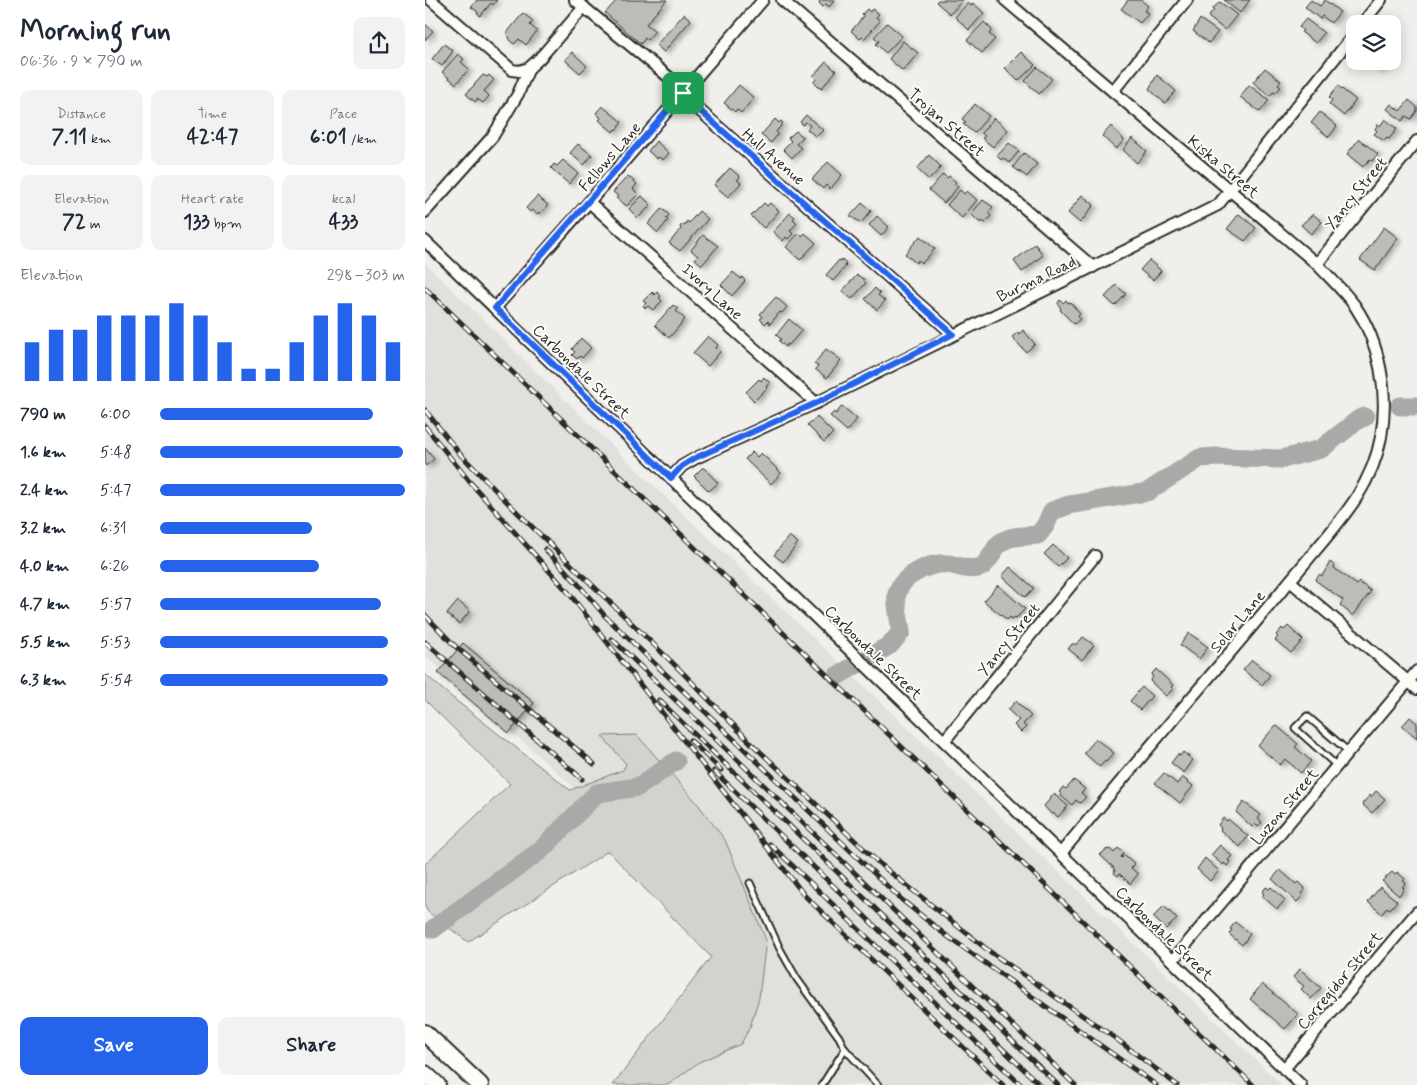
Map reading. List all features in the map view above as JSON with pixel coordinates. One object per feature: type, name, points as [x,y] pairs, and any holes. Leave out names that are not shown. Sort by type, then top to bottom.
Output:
[{"type":"main road","points":[[425,1033],[480,1085]]},
{"type":"main road","points":[[425,1074],[437,1085]]},
{"type":"street","points":[[431,0],[513,70],[519,71],[529,68]]},
{"type":"street","name":"Hull Avenue","points":[[575,0],[676,83],[696,108],[953,334]]},
{"type":"street","name":"Fellows Lane","points":[[495,308],[763,0]]},
{"type":"street","name":"Trojan Street","points":[[782,0],[1093,267]]},
{"type":"street","name":"Kiska Street","points":[[1005,0],[1317,264],[1354,305],[1363,319],[1379,360],[1383,383]]},
{"type":"street","points":[[1113,91],[1187,0]]},
{"type":"street","points":[[1369,15],[1381,0]]},
{"type":"street","points":[[425,212],[493,136],[518,94],[529,68],[584,7]]},
{"type":"street","name":"Burma Road","points":[[671,478],[682,466],[695,458],[816,403],[1218,205],[1346,44]]},
{"type":"street","name":"Yancy Street","points":[[1317,264],[1417,141]]},
{"type":"street","name":"Ivory Lane","points":[[589,202],[816,403]]},
{"type":"street","name":"Carbondale Street","points":[[425,241],[1301,1085]]},
{"type":"street","name":"Solar Lane","points":[[1061,852],[1290,581],[1355,501],[1371,470],[1381,437],[1384,408],[1383,383]]},
{"type":"street","name":"Yancy Street","points":[[945,740],[1095,556]]},
{"type":"street","points":[[1290,581],[1417,689]]},
{"type":"street","name":"Luzon Street","points":[[1173,960],[1417,671]]},
{"type":"street","name":"Corregidor Street","points":[[1284,1068],[1417,912]]},
{"type":"lane","points":[[1337,766],[1295,728],[1307,716],[1349,752]]},
{"type":"lane","points":[[750,882],[780,949],[797,979],[845,1048],[878,1085]]},
{"type":"lane","points":[[823,1085],[845,1048]]},
{"type":"shaded area","points":[[425,263],[634,467],[1282,1085],[629,1085],[751,945],[425,655]]},
{"type":"shaded area","points":[[425,674],[570,790],[623,770],[626,764],[602,736],[637,735],[697,803],[725,840],[766,940],[759,998],[750,1027],[741,1044],[699,1062],[668,1085],[613,1085],[711,957],[608,851],[468,942],[428,912],[425,907],[425,864],[510,784],[425,700]]},
{"type":"building","points":[[477,0],[497,0],[493,5],[491,3],[480,16],[471,7]]},
{"type":"building","points":[[617,0],[667,0],[646,24],[655,31],[647,40],[645,38],[641,44],[605,13]]},
{"type":"building","points":[[820,0],[835,0],[829,7],[826,4],[823,7],[819,3]]},
{"type":"building","points":[[938,0],[963,0],[950,14],[936,2]]},
{"type":"building","points":[[1128,0],[1141,0],[1148,6],[1144,11],[1148,13],[1140,23],[1121,9]]},
{"type":"building","points":[[1224,0],[1250,0],[1240,13]]},
{"type":"building","points":[[1311,0],[1320,6],[1325,0],[1340,12],[1331,23],[1322,16],[1320,19],[1305,7]]},
{"type":"building","points":[[1220,2],[1237,15],[1225,30],[1208,17],[1214,10],[1212,9]]},
{"type":"building","points":[[968,3],[971,6],[973,3],[984,13],[969,30],[955,17]]},
{"type":"building","points":[[867,9],[870,12],[872,9],[879,14],[876,17],[880,21],[864,39],[862,37],[860,39],[851,31],[864,16],[862,14]]},
{"type":"building","points":[[523,13],[533,21],[530,25],[537,31],[526,45],[519,39],[514,44],[506,34]]},
{"type":"building","points":[[684,14],[691,20],[664,52],[656,45]]},
{"type":"building","points":[[1200,19],[1218,32],[1209,43],[1193,31]]},
{"type":"building","points":[[1306,19],[1324,33],[1316,43],[1301,32],[1303,30],[1299,27]]},
{"type":"building","points":[[984,22],[992,30],[989,34],[995,39],[982,53],[967,40]]},
{"type":"building","points":[[887,23],[902,36],[886,53],[876,44],[879,41],[874,37]]},
{"type":"building","points":[[425,24],[433,31],[425,40]]},
{"type":"building","points":[[903,41],[918,53],[903,71],[889,59]]},
{"type":"building","points":[[444,44],[453,51],[442,66],[432,59]]},
{"type":"building","points":[[572,52],[587,66],[580,73],[565,60]]},
{"type":"building","points":[[1021,52],[1035,65],[1018,81],[1005,68]]},
{"type":"building","points":[[458,54],[464,59],[461,62],[469,69],[456,84],[442,72]]},
{"type":"building","points":[[826,62],[836,71],[821,89],[814,82],[816,79],[813,76]]},
{"type":"building","points":[[1037,67],[1052,79],[1039,94],[1025,81]]},
{"type":"building","points":[[1265,68],[1281,81],[1278,85],[1281,87],[1270,96],[1253,82]]},
{"type":"building","points":[[483,75],[487,77],[489,75],[494,80],[484,91],[489,96],[483,103],[477,99],[475,102],[466,94]]},
{"type":"building","points":[[1157,75],[1176,91],[1165,103],[1149,89]]},
{"type":"building","points":[[739,85],[754,98],[741,113],[737,109],[735,112],[724,103]]},
{"type":"building","points":[[1249,85],[1269,100],[1260,112],[1240,97]]},
{"type":"building","points":[[1338,86],[1356,100],[1344,116],[1329,104],[1332,100],[1329,97]]},
{"type":"building","points":[[1409,100],[1417,107],[1417,111],[1411,119],[1406,116],[1402,121],[1387,109],[1391,104],[1400,111]]},
{"type":"building","points":[[975,104],[989,116],[974,133],[963,124],[966,122],[962,119]]},
{"type":"building","points":[[602,106],[622,122],[613,132],[599,120],[601,118],[596,113]]},
{"type":"building","points":[[1320,112],[1337,126],[1329,137],[1311,123]]},
{"type":"building","points":[[806,115],[823,130],[816,137],[807,129],[810,126],[806,122],[803,125],[800,122]]},
{"type":"building","points":[[994,118],[1008,130],[993,147],[982,138],[985,136],[981,133]]},
{"type":"building","points":[[775,119],[779,123],[781,121],[783,123],[771,143],[761,135]]},
{"type":"building","points":[[1385,119],[1397,129],[1389,139],[1387,138],[1384,141],[1374,134],[1377,131],[1375,129],[1378,124],[1380,126]]},
{"type":"building","points":[[1111,126],[1124,140],[1116,149],[1102,136]]},
{"type":"building","points":[[796,131],[803,137],[796,144],[801,148],[792,158],[783,149],[791,141],[788,138]]},
{"type":"building","points":[[1132,138],[1147,151],[1137,163],[1123,150]]},
{"type":"building","points":[[1359,139],[1378,154],[1363,167],[1347,154]]},
{"type":"building","points":[[656,141],[669,153],[663,160],[659,157],[657,159],[648,151]]},
{"type":"building","points":[[1009,143],[1019,151],[1009,163],[997,156]]},
{"type":"building","points":[[578,144],[592,155],[584,165],[570,153]]},
{"type":"building","points":[[1024,153],[1037,164],[1027,177],[1013,167]]},
{"type":"building","points":[[929,155],[941,167],[929,180],[917,169]]},
{"type":"building","points":[[563,160],[578,173],[569,184],[551,168],[554,164],[557,166]]},
{"type":"building","points":[[828,162],[842,175],[830,189],[826,185],[823,189],[812,179]]},
{"type":"building","points":[[730,168],[740,177],[737,180],[741,183],[728,197],[714,185]]},
{"type":"building","points":[[943,174],[956,182],[954,184],[958,187],[944,203],[929,190]]},
{"type":"building","points":[[628,176],[637,184],[633,189],[638,194],[627,206],[616,198],[618,196],[613,192]]},
{"type":"building","points":[[960,190],[964,194],[967,191],[977,200],[962,218],[947,205]]},
{"type":"building","points":[[1082,195],[1094,205],[1080,223],[1068,213]]},
{"type":"building","points":[[537,196],[548,205],[540,214],[532,210],[530,212],[526,208]]},
{"type":"building","points":[[642,196],[651,205],[638,218],[629,209]]},
{"type":"building","points":[[983,200],[993,207],[988,213],[991,216],[985,223],[982,221],[980,223],[971,214]]},
{"type":"building","points":[[764,203],[767,206],[770,203],[779,211],[764,228],[751,216]]},
{"type":"building","points":[[862,203],[871,211],[861,223],[850,216]]},
{"type":"building","points":[[662,208],[669,215],[666,218],[668,220],[658,233],[648,224]]},
{"type":"building","points":[[699,211],[708,219],[680,251],[669,243],[681,229],[682,224],[684,226],[687,221],[689,223]]},
{"type":"building","points":[[790,213],[795,217],[793,219],[797,223],[790,231],[793,234],[788,239],[786,237],[783,241],[773,232]]},
{"type":"building","points":[[1239,214],[1256,228],[1245,241],[1227,229]]},
{"type":"building","points":[[1313,214],[1322,222],[1311,234],[1301,225]]},
{"type":"building","points":[[877,216],[889,227],[881,236],[869,225]]},
{"type":"building","points":[[1384,227],[1398,238],[1375,270],[1360,260]]},
{"type":"building","points":[[799,233],[802,236],[805,233],[816,243],[800,260],[786,247]]},
{"type":"building","points":[[703,235],[718,246],[702,265],[695,259],[698,256],[691,250]]},
{"type":"building","points":[[920,236],[935,249],[922,263],[918,260],[916,263],[905,254]]},
{"type":"building","points":[[1035,244],[1043,255],[1022,272],[1014,261]]},
{"type":"building","points":[[842,259],[846,266],[833,281],[826,275]]},
{"type":"building","points":[[1149,260],[1161,271],[1153,280],[1140,270]]},
{"type":"building","points":[[733,272],[745,281],[732,296],[721,285]]},
{"type":"building","points":[[857,275],[865,280],[866,283],[852,299],[842,291]]},
{"type":"building","points":[[1116,285],[1126,294],[1115,306],[1105,297]]},
{"type":"building","points":[[875,288],[880,293],[878,295],[885,301],[877,310],[865,299]]},
{"type":"building","points":[[652,292],[655,295],[657,292],[661,296],[659,298],[662,301],[653,310],[648,306],[646,308],[643,306],[646,303],[643,301]]},
{"type":"building","points":[[776,297],[787,307],[770,324],[768,321],[765,324],[760,319],[763,317],[760,314]]},
{"type":"building","points":[[1060,300],[1063,303],[1066,300],[1068,303],[1070,302],[1080,314],[1078,316],[1080,319],[1074,324],[1060,310],[1058,303]]},
{"type":"building","points":[[673,305],[678,309],[676,311],[685,319],[669,338],[655,325]]},
{"type":"building","points":[[789,319],[802,330],[786,347],[779,341],[781,339],[776,335]]},
{"type":"building","points":[[1023,330],[1035,344],[1026,352],[1012,337]]},
{"type":"building","points":[[708,336],[718,345],[716,348],[720,352],[708,366],[693,353]]},
{"type":"building","points":[[581,338],[591,348],[582,358],[580,356],[577,359],[572,355],[575,352],[572,349]]},
{"type":"building","points":[[826,349],[841,360],[827,378],[815,369],[818,366],[814,364]]},
{"type":"building","points":[[764,377],[770,383],[754,401],[746,392],[759,379],[761,381]]},
{"type":"building","points":[[842,406],[857,419],[847,431],[830,416],[834,412],[836,414]]},
{"type":"building","points":[[817,417],[833,433],[824,442],[807,425]]},
{"type":"building","points":[[425,448],[434,459],[426,466],[425,464]]},
{"type":"building","points":[[752,452],[757,457],[761,453],[781,473],[771,484],[745,459]]},
{"type":"building","points":[[702,468],[718,483],[709,491],[694,476]]},
{"type":"building","points":[[789,536],[798,543],[783,562],[774,555]]},
{"type":"building","points":[[1053,545],[1067,558],[1058,567],[1044,554]]},
{"type":"building","points":[[1330,562],[1335,566],[1334,568],[1357,585],[1359,582],[1371,591],[1353,616],[1340,605],[1343,600],[1315,580],[1320,574],[1322,576]]},
{"type":"building","points":[[1010,567],[1034,588],[1025,597],[1002,576]]},
{"type":"building","points":[[998,585],[1025,609],[1016,618],[1012,619],[1010,617],[1007,620],[984,601]]},
{"type":"building","points":[[458,601],[470,611],[459,624],[447,614]]},
{"type":"building","points":[[1288,626],[1303,640],[1291,653],[1275,640],[1278,637],[1276,635],[1282,628],[1284,630]]},
{"type":"building","points":[[1189,633],[1208,647],[1199,659],[1180,645]]},
{"type":"building","points":[[1083,637],[1094,645],[1082,660],[1068,649],[1072,644],[1077,644]]},
{"type":"building","points":[[463,643],[534,703],[509,733],[438,673]]},
{"type":"building","points":[[1252,660],[1270,675],[1262,685],[1243,670]]},
{"type":"building","points":[[1156,669],[1173,685],[1171,687],[1173,689],[1166,696],[1150,681],[1153,677],[1151,675]]},
{"type":"building","points":[[1142,687],[1152,696],[1140,710],[1130,701]]},
{"type":"building","points":[[1016,701],[1031,716],[1023,724],[1026,727],[1021,732],[1014,725],[1019,720],[1008,710]]},
{"type":"building","points":[[1410,717],[1417,723],[1417,738],[1402,726]]},
{"type":"building","points":[[1276,725],[1298,744],[1295,747],[1311,761],[1301,773],[1285,759],[1280,765],[1258,746]]},
{"type":"building","points":[[1096,739],[1114,753],[1100,767],[1084,753]]},
{"type":"building","points":[[1183,752],[1193,760],[1184,773],[1171,763],[1178,754],[1180,756]]},
{"type":"building","points":[[1164,773],[1177,784],[1182,777],[1193,786],[1180,803],[1155,783]]},
{"type":"building","points":[[1074,780],[1085,789],[1081,793],[1086,797],[1080,803],[1076,800],[1072,805],[1059,792],[1063,787],[1066,789]]},
{"type":"building","points":[[1376,791],[1385,799],[1372,813],[1362,804]]},
{"type":"building","points":[[1054,794],[1068,806],[1058,817],[1053,813],[1052,815],[1044,806]]},
{"type":"building","points":[[1244,802],[1261,815],[1258,819],[1262,822],[1258,827],[1255,824],[1252,827],[1236,812]]},
{"type":"building","points":[[1223,818],[1227,821],[1228,819],[1248,836],[1240,847],[1220,830],[1221,828],[1218,825]]},
{"type":"building","points":[[1220,845],[1232,856],[1228,860],[1230,862],[1227,866],[1211,855]]},
{"type":"building","points":[[1118,848],[1124,853],[1122,858],[1125,855],[1135,864],[1131,868],[1138,874],[1130,884],[1120,874],[1118,876],[1114,873],[1113,867],[1100,855],[1107,849],[1114,853]]},
{"type":"building","points":[[1205,858],[1219,871],[1210,881],[1197,869]]},
{"type":"building","points":[[1280,870],[1305,889],[1297,902],[1272,879]]},
{"type":"building","points":[[1392,872],[1395,875],[1397,872],[1405,879],[1403,881],[1406,883],[1402,887],[1404,888],[1399,896],[1382,881]]},
{"type":"building","points":[[1266,887],[1269,889],[1271,887],[1285,900],[1277,909],[1262,896],[1264,894],[1262,892]]},
{"type":"building","points":[[1380,887],[1397,901],[1390,909],[1387,907],[1382,914],[1368,902]]},
{"type":"building","points":[[1164,906],[1177,919],[1166,929],[1153,917]]},
{"type":"building","points":[[1235,922],[1250,934],[1242,945],[1229,934]]},
{"type":"building","points":[[1300,969],[1321,988],[1311,999],[1301,989],[1304,986],[1293,977]]},
{"type":"building","points":[[1262,984],[1298,1014],[1285,1029],[1250,999]]},
{"type":"waterway","points":[[1400,406],[1417,406]]},
{"type":"waterway","points":[[837,676],[890,645],[901,632],[897,594],[904,581],[925,568],[940,564],[968,569],[981,567],[1004,540],[1018,536],[1038,535],[1045,526],[1052,511],[1069,505],[1147,492],[1200,458],[1282,459],[1321,449],[1359,419],[1365,417]]},
{"type":"waterway","points":[[433,929],[541,850],[597,793],[638,787],[676,761]]},
{"type":"railway","points":[[425,288],[1253,1085]]},
{"type":"railway","points":[[425,410],[460,454],[519,514],[681,671],[751,743],[880,864],[989,951],[1115,1038],[1177,1085]]},
{"type":"railway","points":[[425,426],[469,481],[568,592],[805,896],[1003,1085]]},
{"type":"railway","points":[[545,549],[605,616],[902,900],[943,933],[1156,1085]]},
{"type":"railway","points":[[425,615],[455,646],[594,764]]},
{"type":"railway","points":[[612,639],[1075,1085]]},
{"type":"railway","points":[[425,642],[582,779]]},
{"type":"railway","points":[[659,700],[1058,1085]]},
{"type":"railway","points":[[690,740],[721,770]]},
{"type":"railway","points":[[714,771],[1040,1085]]},
{"type":"railway","points":[[770,844],[1021,1085]]},
{"type":"route","points":[[683,93],[689,101],[953,334],[816,403],[695,458],[682,466],[671,478],[495,308],[683,93]]}]
